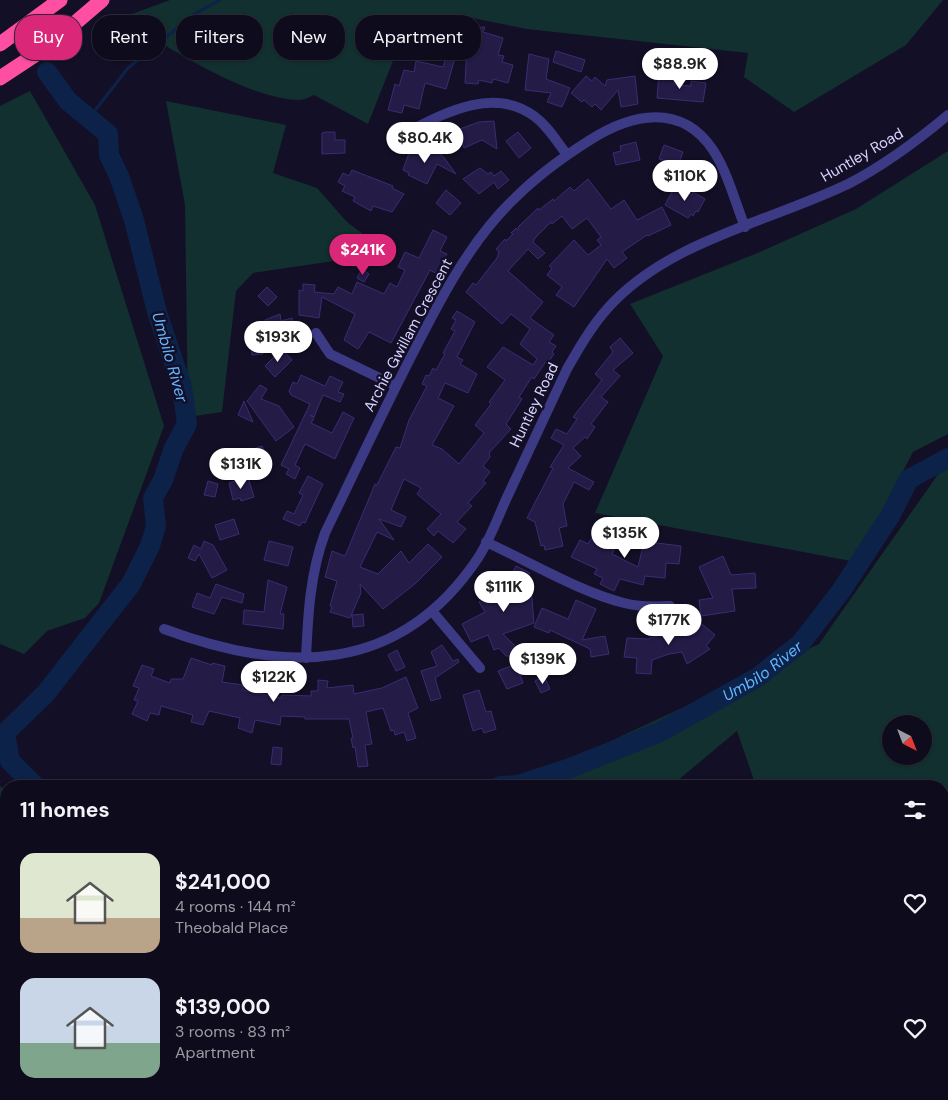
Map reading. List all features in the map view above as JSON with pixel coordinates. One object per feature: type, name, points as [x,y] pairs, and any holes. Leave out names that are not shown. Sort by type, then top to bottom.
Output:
[{"type":"highway","points":[[0,44],[60,0]]},
{"type":"highway","points":[[0,78],[47,46],[102,0]]},
{"type":"street","points":[[393,139],[467,105],[494,103],[517,108],[535,117],[567,155]]},
{"type":"street","name":"Huntley Road","points":[[164,629],[232,651],[278,658],[306,658],[328,657],[354,652],[380,643],[408,628],[432,611],[459,584],[486,542],[568,369],[584,340],[608,308],[642,278],[673,257],[850,182],[915,141],[948,115]]},
{"type":"street","name":"Archie Gwillam Crescent","points":[[306,658],[308,605],[313,572],[320,549],[396,386],[441,298],[467,257],[513,199],[567,155],[623,122],[638,118],[657,117],[674,120],[692,128],[712,149],[720,162],[745,227]]},
{"type":"street","points":[[316,333],[330,354],[396,386]]},
{"type":"street","points":[[486,542],[598,594],[624,603],[644,607],[670,606]]},
{"type":"street","points":[[432,611],[480,668]]},
{"type":"green space","points":[[170,0],[943,0],[906,45],[794,112],[744,77],[748,53],[527,29],[481,20],[481,15],[355,15],[355,60],[393,60],[368,124],[314,95],[299,100],[255,91],[190,60],[263,60],[263,15],[176,15],[176,52],[166,46],[166,15],[129,15]]},
{"type":"green space","points":[[30,91],[95,205],[164,426],[99,603],[85,618],[47,631],[24,654],[0,644],[0,106]]},
{"type":"green space","points":[[166,101],[286,125],[273,173],[317,188],[347,222],[388,253],[253,273],[236,291],[222,412],[188,417],[185,205]]},
{"type":"green space","points":[[948,151],[948,434],[913,452],[856,562],[595,513],[663,356],[630,304],[760,252],[856,209]]},
{"type":"green space","points":[[948,466],[948,780],[754,780],[737,731],[678,780],[510,780],[540,774],[819,644],[941,470]]},
{"type":"building","points":[[481,27],[485,27],[483,32],[503,38],[498,55],[504,56],[502,62],[513,65],[508,83],[493,79],[492,83],[479,80],[478,84],[465,83],[466,60],[481,60]]},
{"type":"building","points":[[556,51],[585,60],[581,72],[553,62]]},
{"type":"building","points":[[529,54],[549,59],[546,79],[570,88],[562,107],[547,102],[551,93],[525,90]]},
{"type":"building","points":[[693,57],[701,61],[696,71],[688,68]]},
{"type":"building","points":[[445,60],[454,60],[446,89],[425,83],[419,109],[404,105],[402,113],[388,110],[395,84],[399,86],[404,70],[414,72],[416,61],[443,67]]},
{"type":"building","points":[[659,73],[674,74],[674,85],[691,86],[691,81],[706,83],[703,102],[657,98]]},
{"type":"building","points":[[586,76],[592,81],[595,77],[605,86],[607,80],[635,76],[638,104],[621,107],[618,90],[601,110],[595,104],[592,107],[584,100],[582,102],[571,93]]},
{"type":"building","points":[[494,121],[497,149],[482,140],[464,148],[457,130],[479,122]]},
{"type":"building","points":[[335,132],[335,140],[345,140],[345,153],[322,154],[322,133]]},
{"type":"building","points":[[518,132],[531,148],[519,158],[506,141]]},
{"type":"building","points":[[636,142],[640,160],[616,165],[613,153],[621,151],[620,146]]},
{"type":"building","points":[[664,145],[683,152],[678,165],[659,159]]},
{"type":"building","points":[[423,146],[442,155],[456,174],[437,164],[427,184],[408,175],[409,173],[403,170],[410,150],[419,155]]},
{"type":"building","points":[[480,168],[488,174],[491,172],[494,176],[501,171],[509,180],[498,189],[494,182],[479,194],[463,179]]},
{"type":"building","points":[[352,170],[393,186],[392,188],[404,194],[392,212],[373,206],[371,211],[353,201],[355,197],[342,191],[345,186],[338,182],[343,173],[349,176]]},
{"type":"building","points":[[588,179],[611,209],[624,200],[637,220],[662,207],[671,225],[647,235],[622,252],[627,258],[614,268],[607,259],[574,307],[556,295],[562,287],[547,275],[552,268],[549,266],[574,240],[588,255],[601,245],[597,240],[601,237],[587,218],[572,229],[562,216],[552,224],[551,222],[535,238],[533,242],[545,253],[538,259],[528,249],[508,271],[543,302],[530,318],[554,335],[549,342],[556,346],[552,352],[554,354],[549,361],[547,360],[534,379],[532,377],[519,397],[522,399],[506,424],[511,429],[489,453],[490,457],[483,466],[490,472],[483,481],[486,483],[468,503],[472,506],[457,522],[466,529],[453,543],[438,531],[434,536],[427,529],[441,514],[417,494],[421,488],[404,479],[391,510],[406,517],[401,527],[379,519],[394,540],[377,532],[360,567],[378,574],[401,551],[409,563],[428,544],[442,557],[416,583],[383,609],[360,584],[361,593],[350,618],[330,612],[337,581],[325,577],[332,551],[345,556],[375,484],[377,485],[396,447],[400,448],[409,420],[427,386],[422,384],[426,375],[429,376],[433,368],[436,370],[445,354],[443,353],[455,331],[451,329],[456,320],[452,318],[457,311],[475,322],[457,357],[463,360],[460,364],[477,374],[468,393],[445,383],[438,398],[454,406],[432,445],[442,449],[459,464],[484,433],[475,425],[491,404],[489,402],[505,380],[487,367],[503,347],[533,365],[537,359],[520,344],[530,329],[511,314],[502,324],[466,292],[473,283],[476,285],[497,258],[499,252],[496,249],[505,239],[506,241],[513,234],[511,233],[516,228],[518,230],[519,226],[538,208],[539,210],[553,199],[554,201],[570,187],[574,191]]},
{"type":"building","points":[[675,186],[692,195],[693,192],[705,199],[698,212],[696,211],[693,216],[691,214],[688,218],[665,205]]},
{"type":"building","points":[[446,190],[461,203],[450,215],[436,203]]},
{"type":"building","points":[[433,230],[447,237],[440,251],[447,254],[437,274],[430,270],[391,343],[369,332],[358,349],[344,340],[355,314],[322,297],[319,318],[299,315],[299,290],[303,291],[303,284],[315,285],[314,292],[334,294],[338,287],[352,294],[357,282],[384,294],[390,283],[397,287],[405,270],[398,267],[405,252],[419,258]]},
{"type":"building","points":[[362,269],[369,274],[364,282],[357,278]]},
{"type":"building","points":[[267,287],[277,297],[268,306],[258,296]]},
{"type":"building","points":[[280,314],[281,321],[292,318],[296,331],[278,337],[277,334],[270,336],[265,320]]},
{"type":"building","points":[[620,338],[633,353],[613,370],[620,376],[601,397],[608,402],[591,424],[595,427],[587,439],[585,437],[573,448],[581,456],[568,468],[594,482],[589,490],[574,482],[563,504],[567,526],[559,528],[563,546],[545,550],[544,545],[541,546],[535,522],[527,518],[553,468],[550,467],[564,445],[551,438],[556,429],[567,434],[577,419],[573,417],[602,380],[595,374],[613,352],[610,347]]},
{"type":"building","points":[[263,342],[263,354],[252,355],[251,343]]},
{"type":"building","points":[[282,349],[292,360],[275,377],[265,366]]},
{"type":"building","points":[[301,375],[325,386],[330,376],[343,382],[338,392],[344,394],[340,402],[323,395],[314,417],[310,415],[314,418],[311,423],[332,433],[343,412],[354,418],[335,459],[305,444],[295,465],[300,468],[295,479],[286,474],[289,469],[281,465],[310,404],[291,395],[289,391],[293,382],[297,384]]},
{"type":"building","points":[[260,385],[267,389],[261,399],[279,406],[294,427],[276,441],[247,401]]},
{"type":"building","points":[[244,401],[253,422],[238,415]]},
{"type":"building","points":[[262,446],[267,458],[247,468],[241,453]]},
{"type":"building","points":[[308,476],[323,484],[305,523],[302,522],[300,526],[283,519],[287,511],[294,514],[303,495],[299,493]]},
{"type":"building","points":[[248,477],[254,497],[241,501],[240,498],[233,500],[229,483]]},
{"type":"building","points":[[208,481],[218,484],[215,497],[204,495]]},
{"type":"building","points":[[234,519],[239,534],[220,540],[215,525]]},
{"type":"building","points":[[600,524],[617,533],[611,548],[614,550],[612,554],[638,567],[643,546],[638,544],[640,536],[650,539],[649,542],[681,546],[679,564],[666,563],[665,578],[645,576],[643,585],[620,579],[614,591],[600,584],[603,578],[594,574],[597,569],[571,557],[580,540],[588,544]]},
{"type":"building","points":[[204,541],[213,545],[227,570],[212,578],[199,554],[195,561],[188,558],[194,545],[201,549]]},
{"type":"building","points":[[269,541],[293,547],[288,566],[264,560]]},
{"type":"building","points":[[723,556],[731,575],[755,573],[756,588],[732,589],[735,611],[701,616],[699,600],[713,598],[699,567]]},
{"type":"building","points":[[516,566],[530,573],[522,587],[531,586],[534,623],[503,634],[526,657],[506,656],[499,648],[494,650],[488,635],[471,642],[462,624],[485,612],[479,602],[495,591],[490,576],[498,574],[503,590]]},
{"type":"building","points":[[268,580],[287,587],[280,614],[284,614],[283,629],[243,624],[244,610],[264,612]]},
{"type":"building","points":[[216,584],[244,594],[242,603],[222,597],[214,614],[192,607],[197,593],[210,598]]},
{"type":"building","points":[[576,600],[596,609],[582,640],[605,636],[609,654],[591,657],[590,649],[550,630],[549,633],[534,627],[542,608],[568,619]]},
{"type":"building","points":[[363,614],[364,626],[353,627],[352,615]]},
{"type":"building","points":[[702,624],[715,635],[706,646],[710,649],[687,664],[682,652],[669,654],[652,660],[651,674],[636,673],[637,658],[624,657],[627,638],[648,639],[676,629]]},
{"type":"building","points":[[442,645],[453,661],[458,659],[459,662],[435,678],[441,698],[431,701],[421,671],[437,666],[431,652]]},
{"type":"building","points":[[397,650],[405,667],[396,671],[388,655]]},
{"type":"building","points":[[191,658],[212,665],[212,663],[225,666],[222,682],[243,685],[243,690],[281,698],[282,695],[311,696],[311,691],[318,691],[318,680],[328,681],[327,688],[353,685],[354,694],[382,688],[406,677],[418,708],[408,713],[416,738],[407,741],[404,732],[395,735],[394,730],[391,731],[383,708],[366,712],[372,744],[365,745],[368,766],[358,767],[355,747],[353,748],[351,738],[353,738],[349,719],[305,719],[305,717],[281,716],[280,725],[255,720],[252,733],[238,728],[240,718],[209,711],[203,725],[191,722],[193,715],[161,706],[159,715],[150,713],[147,721],[132,714],[138,701],[134,700],[139,688],[133,686],[142,665],[154,669],[151,676],[170,683],[171,679],[183,679]]},
{"type":"building","points":[[516,664],[523,683],[507,689],[498,671]]},
{"type":"building","points":[[544,676],[550,689],[541,693],[535,681]]},
{"type":"building","points":[[479,690],[486,712],[491,711],[496,729],[484,733],[482,728],[473,731],[463,695]]},
{"type":"building","points":[[273,747],[282,748],[281,765],[271,764]]},
{"type":"waterway","points":[[90,117],[128,68],[196,13],[220,0]]},
{"type":"waterway","name":"Umbilo River","points":[[29,780],[10,761],[5,733],[46,693],[131,584],[150,546],[156,526],[153,498],[163,480],[174,448],[187,424],[182,387],[157,312],[134,220],[119,176],[109,155],[108,134],[68,101],[47,72]]},
{"type":"waterway","name":"Umbilo River","points":[[533,780],[570,768],[660,732],[758,677],[801,643],[841,591],[890,516],[909,479],[948,458]]}]
